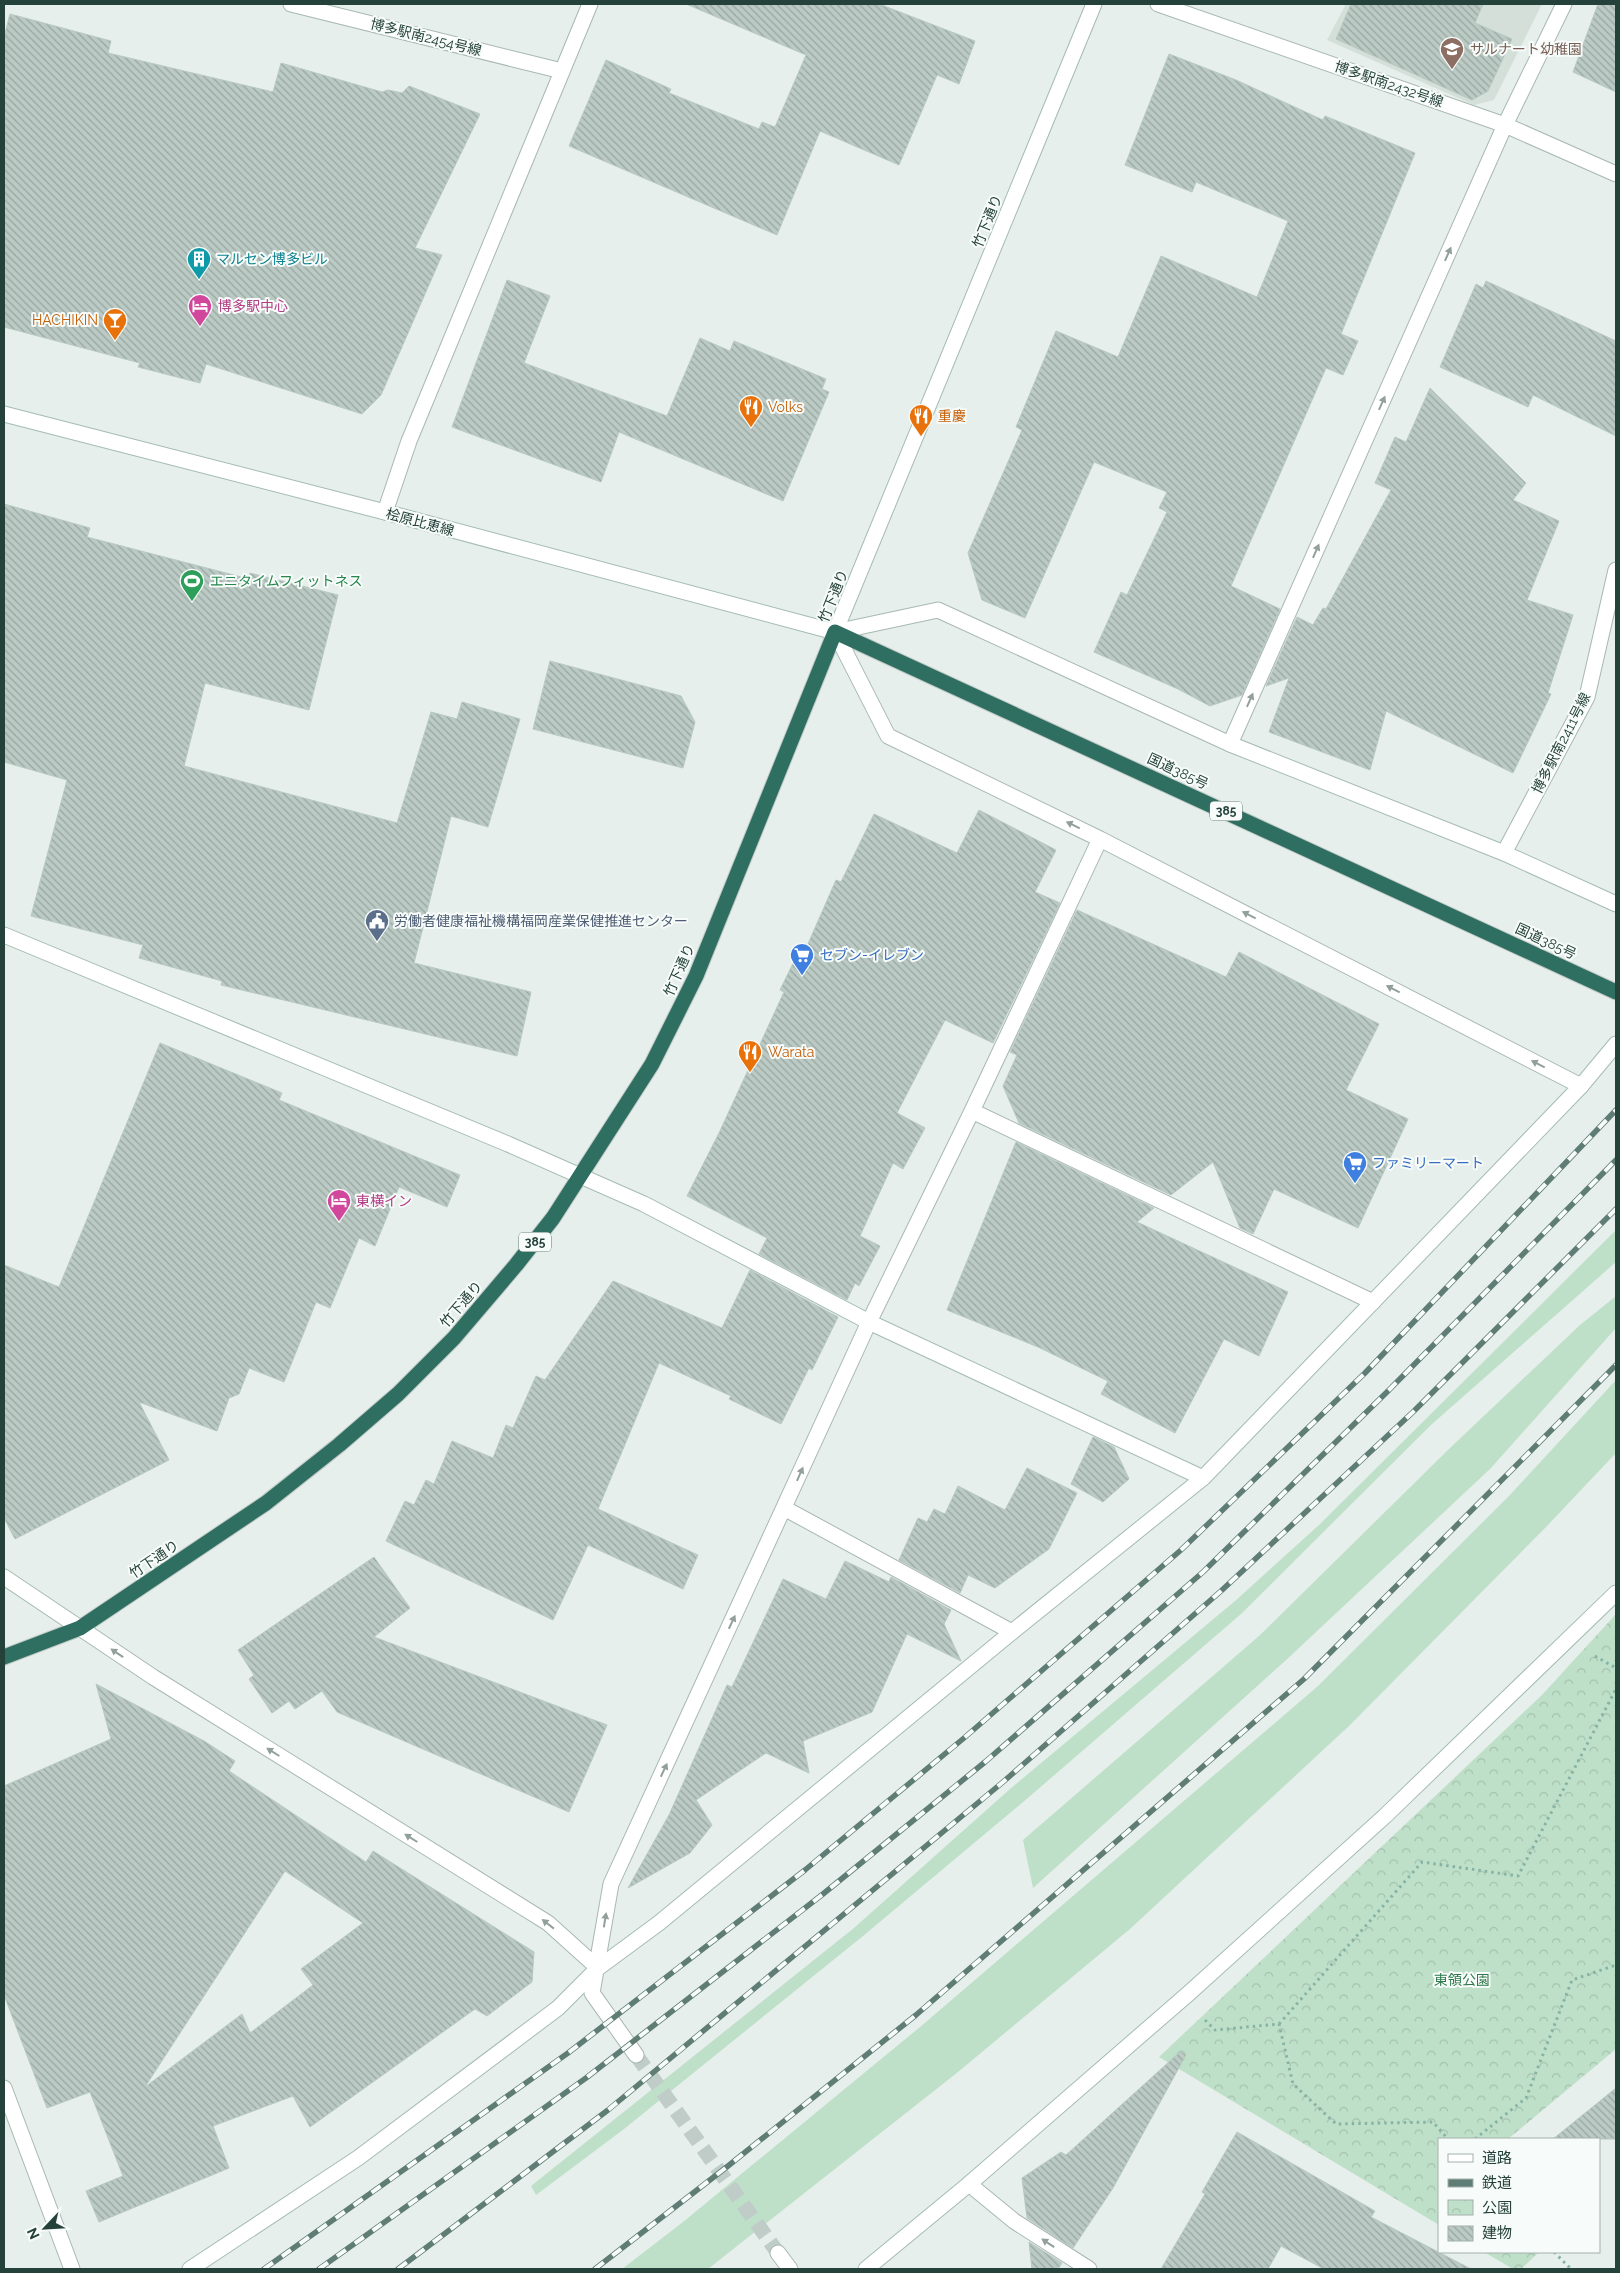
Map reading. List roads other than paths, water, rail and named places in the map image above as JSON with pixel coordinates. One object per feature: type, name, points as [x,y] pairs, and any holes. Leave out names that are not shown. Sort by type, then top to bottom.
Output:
[{"type":"highway","name":"国道385号","points":[[835,632],[1616,992]]},
{"type":"highway","name":"竹下通り","points":[[4,1657],[80,1628],[266,1503],[339,1446],[398,1394],[454,1338],[516,1265],[553,1218],[652,1064],[696,976],[835,632]]},
{"type":"street","name":"博多駅南2454号線","points":[[291,4],[562,71]]},
{"type":"street","points":[[385,512],[409,441],[590,4]]},
{"type":"street","name":"竹下通り","points":[[835,632],[1094,4]]},
{"type":"street","name":"博多駅南2432号線","points":[[1158,4],[1505,125],[1616,174]]},
{"type":"street","points":[[1230,744],[1505,125],[1564,4]]},
{"type":"street","name":"桧原比恵線","points":[[4,414],[385,512],[835,632]]},
{"type":"street","name":"博多駅南2411号線","points":[[1504,853],[1587,697],[1616,570]]},
{"type":"street","points":[[1581,1086],[1100,839],[888,736],[835,632],[938,610],[1230,744],[1504,853],[1616,904]]},
{"type":"street","points":[[636,2055],[592,1993],[598,1968],[611,1884],[869,1322],[972,1111],[1100,839]]},
{"type":"street","points":[[4,935],[499,1140],[580,1176],[657,1211],[869,1322],[1202,1478]]},
{"type":"street","points":[[190,2269],[358,2158],[558,2008],[598,1968],[658,1923],[1202,1478],[1581,1086],[1616,1044]]},
{"type":"street","points":[[972,1111],[1373,1302]]},
{"type":"street","points":[[784,1508],[1012,1632]]},
{"type":"street","points":[[4,1577],[153,1677],[548,1923],[598,1968]]},
{"type":"street","points":[[866,2269],[969,2184],[1188,1994],[1385,1816],[1616,1594]]},
{"type":"street","points":[[4,2088],[72,2269]]},
{"type":"street","points":[[969,2184],[1014,2221],[1089,2269]]},
{"type":"street","points":[[778,2253],[790,2269]]},
{"type":"tunnel","points":[[636,2055],[778,2253]]},
{"type":"railway","points":[[264,2269],[568,2053],[805,1870],[964,1738],[1181,1550],[1365,1373],[1616,1110]]},
{"type":"railway","points":[[319,2269],[586,2078],[823,1894],[985,1762],[1203,1572],[1387,1392],[1616,1160]]},
{"type":"railway","points":[[398,2269],[608,2110],[1003,1782],[1221,1591],[1413,1412],[1616,1209]]},
{"type":"railway","points":[[595,2269],[728,2166],[916,2015],[1304,1679],[1616,1365]]},
{"type":"place","name":"サルナート幼稚園","points":[[1452,70]]},
{"type":"place","name":"マルセン博多ビル","points":[[199,280]]},
{"type":"place","name":"博多駅中心","points":[[200,327]]},
{"type":"place","name":"HACHIKIN","points":[[115,341]]},
{"type":"place","name":"Volks","points":[[751,428]]},
{"type":"place","name":"重慶","points":[[921,437]]},
{"type":"place","name":"エニタイムフィットネス","points":[[192,602]]},
{"type":"place","name":"労働者健康福祉機構福岡産業保健推進センター","points":[[377,942]]},
{"type":"place","name":"セブン-イレブン","points":[[802,976]]},
{"type":"place","name":"Warata","points":[[750,1073]]},
{"type":"place","name":"ファミリーマート","points":[[1355,1184]]},
{"type":"place","name":"東横イン","points":[[339,1222]]},
{"type":"park label","name":"東領公園","points":[[1462,1980]]}]
